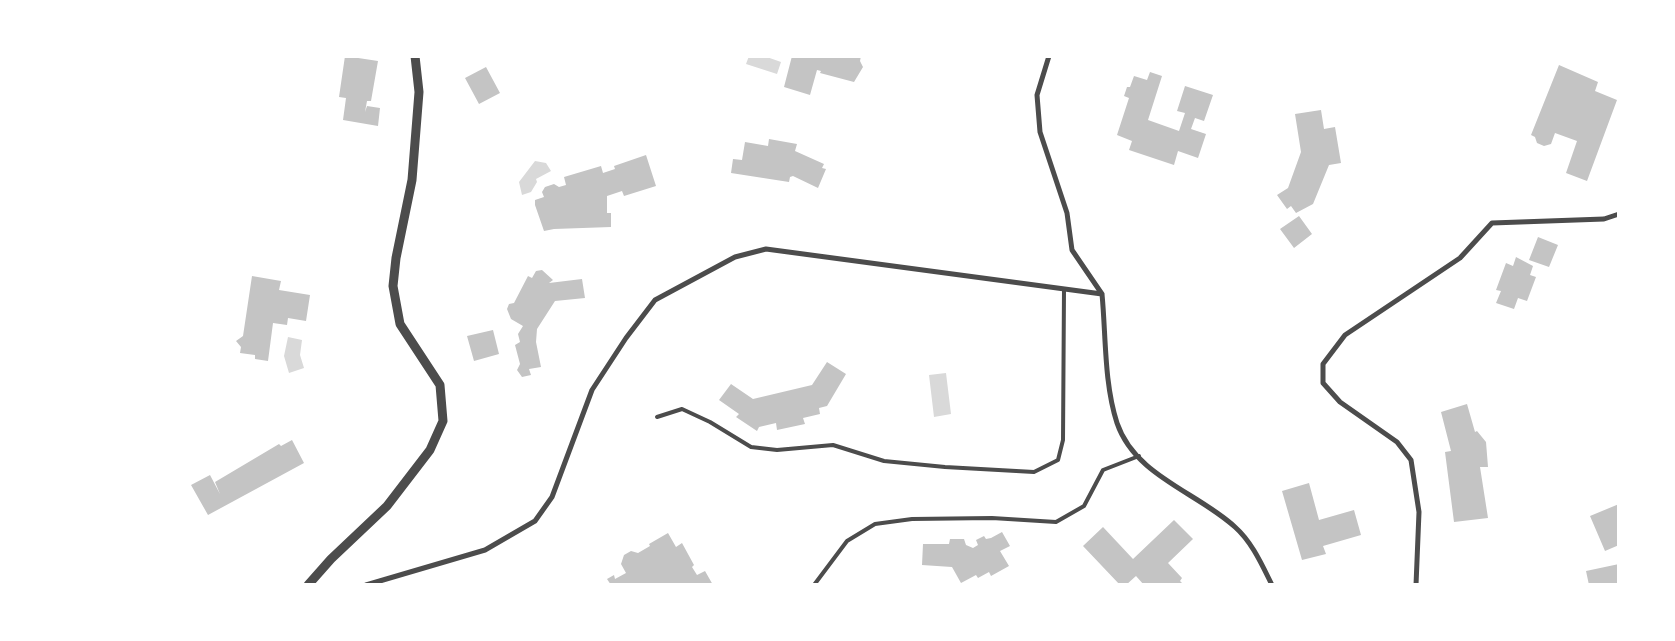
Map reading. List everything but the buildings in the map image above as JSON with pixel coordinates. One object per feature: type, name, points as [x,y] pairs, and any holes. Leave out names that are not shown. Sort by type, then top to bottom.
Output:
[{"type":"street","points":[[308,585],[331,559],[387,506],[430,450],[443,421],[440,385],[400,324],[393,286],[396,258],[412,180],[419,92],[415,56]]},
{"type":"street","points":[[1049,56],[1037,95],[1040,132],[1067,213],[1072,250],[1102,294],[1109,387],[1117,424],[1129,446],[1154,473],[1208,505],[1237,528],[1259,559],[1272,585]]},
{"type":"street","points":[[1416,585],[1419,512],[1411,460],[1397,442],[1340,402],[1323,383],[1323,364],[1345,335],[1460,258],[1492,223],[1604,219],[1619,214]]},
{"type":"street","points":[[366,585],[485,550],[535,521],[552,497],[592,390],[626,338],[656,300],[735,257],[766,250],[1102,294]]},
{"type":"lane","points":[[657,417],[682,409],[710,422],[751,448],[777,450],[833,444],[884,461],[945,467],[1034,472],[1058,460],[1063,440],[1064,289]]},
{"type":"lane","points":[[814,585],[847,541],[875,524],[912,519],[992,518],[1056,522],[1084,506],[1103,470],[1139,456]]},
{"type":"shaded area","points":[[749,56],[764,56],[781,62],[777,74],[746,64]]},
{"type":"shaded area","points":[[535,161],[546,163],[551,171],[536,179],[537,182],[531,192],[522,195],[519,182]]},
{"type":"shaded area","points":[[288,337],[302,340],[300,355],[304,368],[289,373],[284,356]]},
{"type":"shaded area","points":[[946,373],[951,414],[934,417],[929,375]]}]
